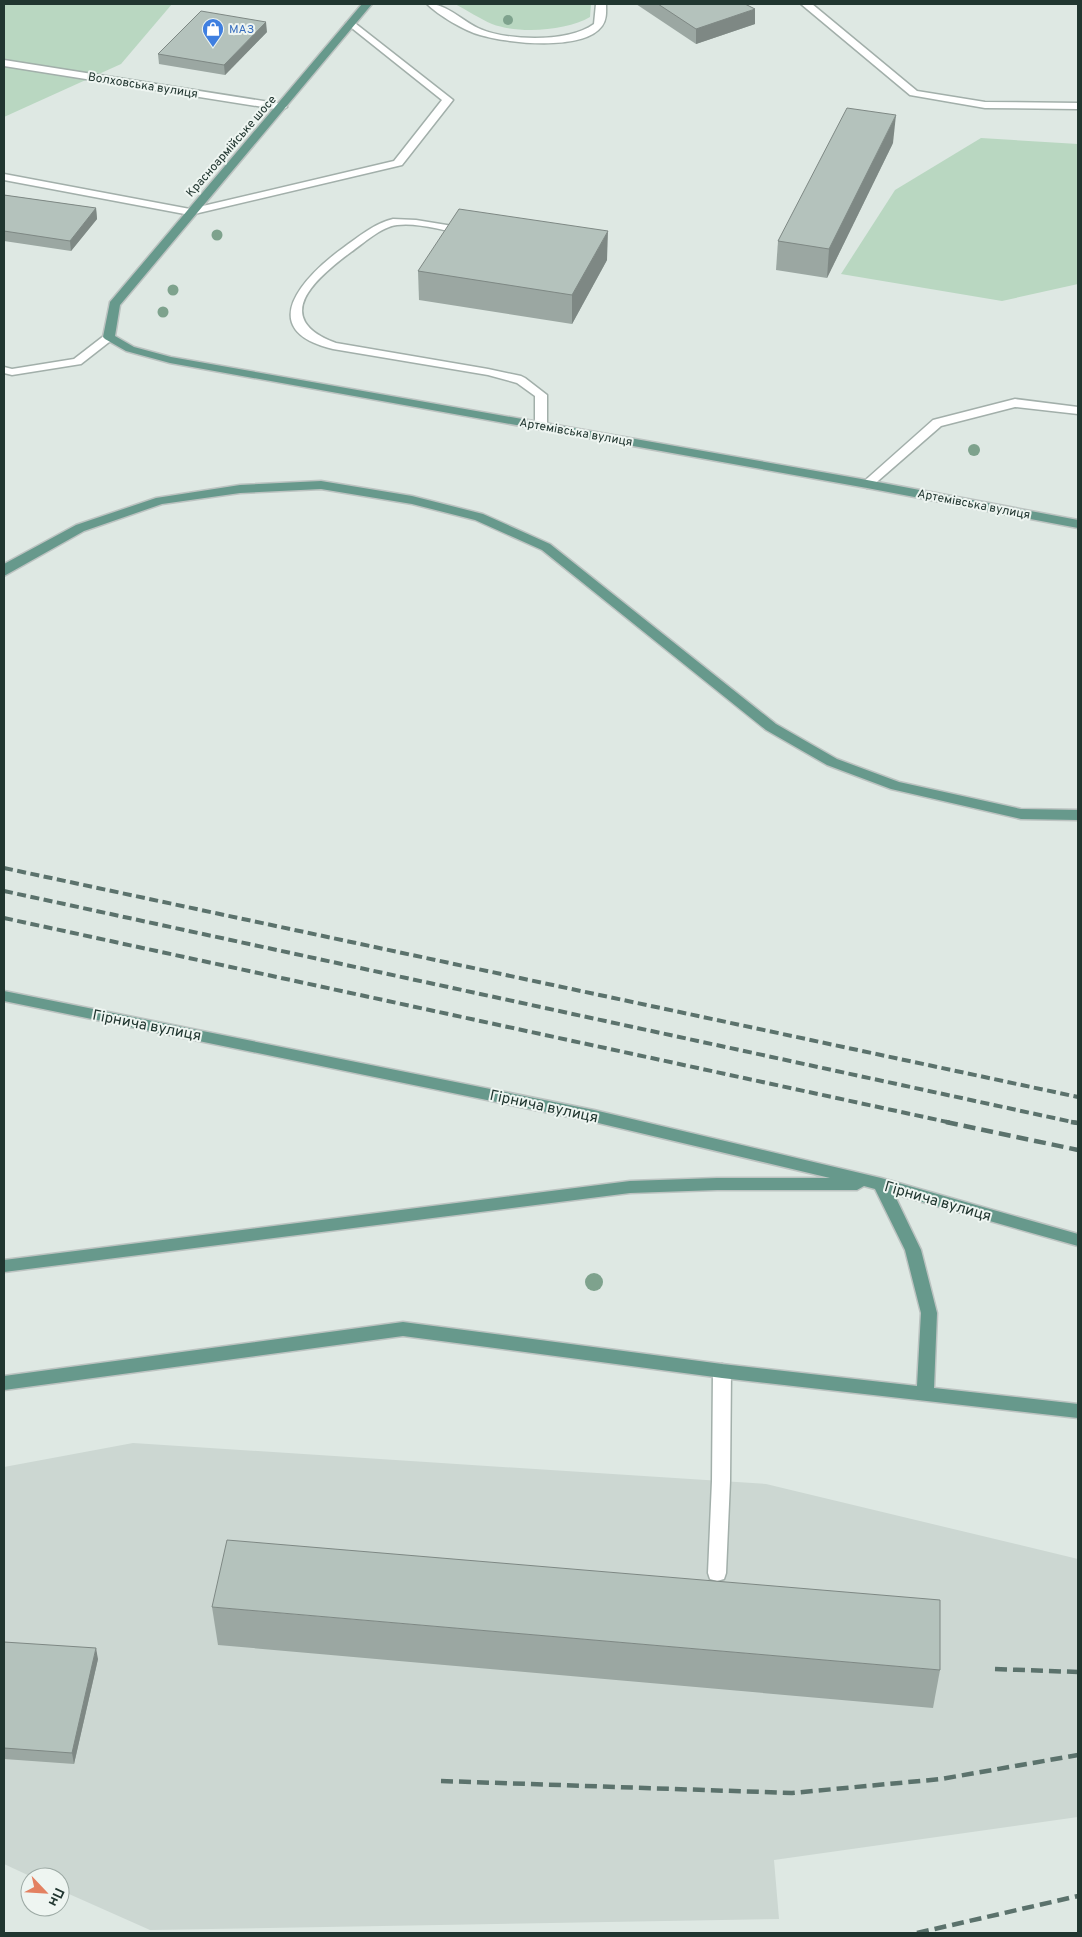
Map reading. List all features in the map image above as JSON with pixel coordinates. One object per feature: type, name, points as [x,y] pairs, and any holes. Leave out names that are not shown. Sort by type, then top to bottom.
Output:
[{"type":"main road","name":"Красноармійське шосе","points":[[109,337],[114,304],[367,4]]},
{"type":"main road","name":"Артемівська вулиця","points":[[109,337],[130,349],[170,360],[868,484],[1078,524]]},
{"type":"main road","points":[[4,572],[9,567],[80,528],[160,501],[240,489],[321,485],[412,500],[479,517],[546,547],[691,661],[771,727],[832,762],[896,786],[1022,814],[1078,814]]},
{"type":"main road","name":"Гірнича вулиця","points":[[4,996],[594,1116],[881,1184],[1078,1240]]},
{"type":"main road","points":[[4,1266],[630,1187],[718,1184],[881,1184],[912,1250],[929,1313],[926,1396]]},
{"type":"main road","points":[[4,1383],[403,1329],[722,1372],[1078,1412]]},
{"type":"street","points":[[432,4],[481,33],[536,41],[577,36],[595,29],[601,20],[601,4]]},
{"type":"street","points":[[812,5],[914,93],[985,105],[1078,106]]},
{"type":"street","points":[[4,177],[190,212],[398,163],[448,100],[351,23]]},
{"type":"street","name":"Волховська вулиця","points":[[4,63],[282,107]]},
{"type":"street","points":[[480,233],[395,221],[368,234],[323,271],[304,290],[296,308],[298,322],[309,336],[333,346],[488,372],[521,380],[541,395],[541,426]]},
{"type":"street","points":[[4,370],[12,372],[76,362],[109,337]]},
{"type":"street","points":[[868,484],[937,423],[1015,403],[1078,411]]},
{"type":"street","points":[[717,1573],[721,1481],[722,1372]]},
{"type":"shaded area","points":[[133,1443],[766,1484],[1078,1559],[1078,1817],[774,1860],[779,1919],[150,1930],[70,1894],[70,1867],[20,1867],[20,1871],[4,1864],[4,1467]]},
{"type":"green space","points":[[4,4],[172,4],[121,64],[4,117]]},
{"type":"green space","points":[[455,4],[591,4],[590,17],[580,22],[556,28],[528,30],[492,24]]},
{"type":"green space","points":[[981,138],[1078,144],[1078,284],[1002,301],[841,274],[895,190]]},
{"type":"building","points":[[658,4],[745,4],[755,9],[696,29]]},
{"type":"building","name":"МАЗ","points":[[201,11],[266,22],[224,65],[158,54]]},
{"type":"building","points":[[847,108],[896,115],[829,249],[778,241]]},
{"type":"building","points":[[4,195],[96,208],[70,241],[4,231]]},
{"type":"building","points":[[459,209],[608,231],[572,295],[418,271]]},
{"type":"building","points":[[227,1540],[940,1600],[940,1670],[212,1607]]},
{"type":"building","points":[[4,1642],[96,1648],[72,1753],[4,1748]]},
{"type":"railway","points":[[4,868],[1078,1097]]},
{"type":"railway","points":[[4,891],[1075,1123]]},
{"type":"railway","points":[[4,918],[952,1123]]},
{"type":"railway","points":[[946,1122],[1078,1150]]},
{"type":"railway","points":[[1071,1122],[1075,1123]]},
{"type":"railway","points":[[995,1669],[1078,1672]]},
{"type":"railway","points":[[441,1781],[792,1793],[941,1779],[1078,1755]]},
{"type":"railway","points":[[917,1933],[1078,1896]]},
{"type":"place","name":"МАЗ","points":[[213,48]]}]
